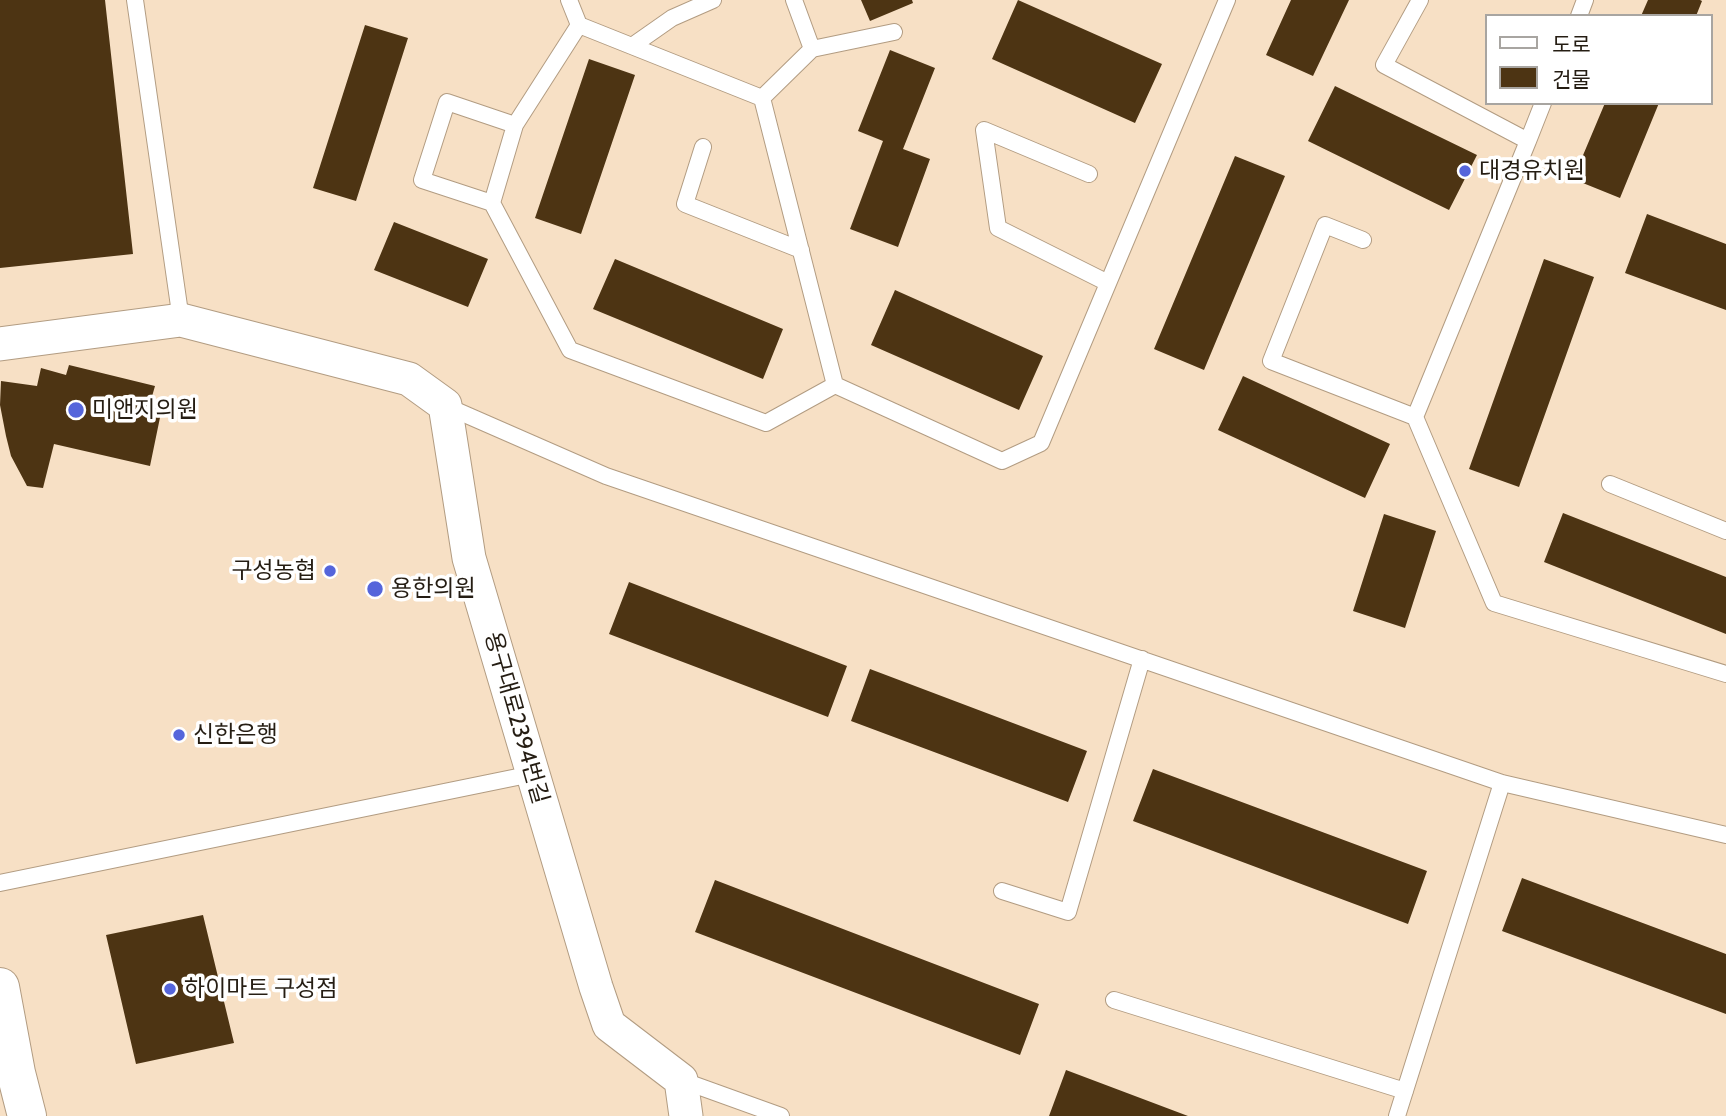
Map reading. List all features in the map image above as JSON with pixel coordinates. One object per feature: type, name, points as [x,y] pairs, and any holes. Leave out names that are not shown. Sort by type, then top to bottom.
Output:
[{"type":"main road","points":[[0,987],[8,1077],[27,1116]]},
{"type":"street","points":[[0,344],[181,320],[409,379],[445,405]]},
{"type":"street","name":"용구대로2394번길","points":[[445,405],[469,558],[609,1025],[681,1080]]},
{"type":"street","points":[[681,1080],[686,1116]]},
{"type":"lane","points":[[135,0],[181,320]]},
{"type":"lane","points":[[569,0],[579,25],[762,98]]},
{"type":"lane","points":[[632,46],[672,18],[713,0]]},
{"type":"lane","points":[[794,0],[812,49]]},
{"type":"lane","points":[[835,385],[1002,461],[1041,443],[1227,0]]},
{"type":"lane","points":[[1420,0],[1384,65],[1528,141]]},
{"type":"lane","points":[[492,203],[515,125],[579,25]]},
{"type":"lane","points":[[762,98],[812,49],[894,32]]},
{"type":"lane","points":[[762,98],[835,385]]},
{"type":"lane","points":[[515,125],[447,102],[422,180],[492,203],[570,350],[766,423],[835,385]]},
{"type":"lane","points":[[1543,105],[1415,417],[1494,603],[1726,674]]},
{"type":"lane","points":[[1089,174],[984,130],[998,228],[1108,283]]},
{"type":"lane","points":[[703,147],[685,204],[801,250]]},
{"type":"lane","points":[[1363,240],[1325,225],[1271,361],[1415,417]]},
{"type":"lane","points":[[445,405],[606,476],[1502,783],[1726,835]]},
{"type":"lane","points":[[1609,484],[1726,531]]},
{"type":"lane","points":[[1002,891],[1068,912],[1142,659]]},
{"type":"lane","points":[[0,883],[532,774]]},
{"type":"lane","points":[[1397,1116],[1502,783]]},
{"type":"lane","points":[[1114,1000],[1405,1091]]},
{"type":"lane","points":[[681,1080],[781,1116]]},
{"type":"building","points":[[0,0],[105,0],[133,254],[0,268]]},
{"type":"building","points":[[861,0],[912,0],[913,3],[870,21]]},
{"type":"building","points":[[1018,0],[1162,64],[1135,123],[992,59]]},
{"type":"building","points":[[1291,0],[1349,0],[1313,76],[1266,55]]},
{"type":"building","points":[[1648,0],[1702,1],[1697,14],[1642,14]]},
{"type":"building","points":[[365,25],[408,38],[356,201],[313,188]]},
{"type":"building","points":[[890,50],[935,68],[903,149],[930,159],[898,247],[850,229],[883,141],[858,131]]},
{"type":"building","points":[[589,59],[635,75],[581,234],[535,218]]},
{"type":"building","points":[[1335,86],[1477,155],[1449,210],[1308,141]]},
{"type":"building","points":[[1604,105],[1658,105],[1620,198],[1573,179]]},
{"type":"building","points":[[1235,156],[1285,176],[1204,370],[1154,349]]},
{"type":"building","points":[[1647,214],[1726,244],[1726,310],[1625,273]]},
{"type":"building","points":[[394,222],[488,259],[468,307],[374,270]]},
{"type":"building","points":[[615,259],[783,329],[763,379],[593,309]]},
{"type":"building","points":[[1544,259],[1594,277],[1519,487],[1469,469]]},
{"type":"building","points":[[895,290],[1043,356],[1019,410],[871,345]]},
{"type":"building","points":[[69,365],[155,386],[151,400],[163,403],[150,466],[54,444],[43,488],[27,486],[11,456],[6,436],[0,405],[1,381],[37,386],[41,368],[66,375]]},
{"type":"building","points":[[1243,376],[1390,444],[1365,498],[1218,430]]},
{"type":"building","points":[[1563,513],[1726,577],[1726,634],[1544,562]]},
{"type":"building","points":[[1384,514],[1436,531],[1405,628],[1353,611]]},
{"type":"building","points":[[629,582],[847,666],[828,717],[609,634]]},
{"type":"building","points":[[870,669],[1087,751],[1068,802],[851,721]]},
{"type":"building","points":[[1153,769],[1427,871],[1408,924],[1133,821]]},
{"type":"building","points":[[1522,878],[1726,954],[1726,1014],[1502,931]]},
{"type":"building","points":[[715,880],[1039,1004],[1020,1055],[695,932]]},
{"type":"building","name":"하이마트 구성점","points":[[203,915],[234,1043],[136,1064],[106,935]]},
{"type":"building","points":[[1066,1070],[1188,1116],[1049,1116]]},
{"type":"place","name":"대경유치원","points":[[1465,171]]},
{"type":"place","name":"미앤지의원","points":[[76,410]]},
{"type":"place","name":"구성농협","points":[[330,571]]},
{"type":"place","name":"용한의원","points":[[375,589]]},
{"type":"place","name":"신한은행","points":[[179,735]]},
{"type":"place","name":"하이마트 구성점","points":[[170,989]]}]
